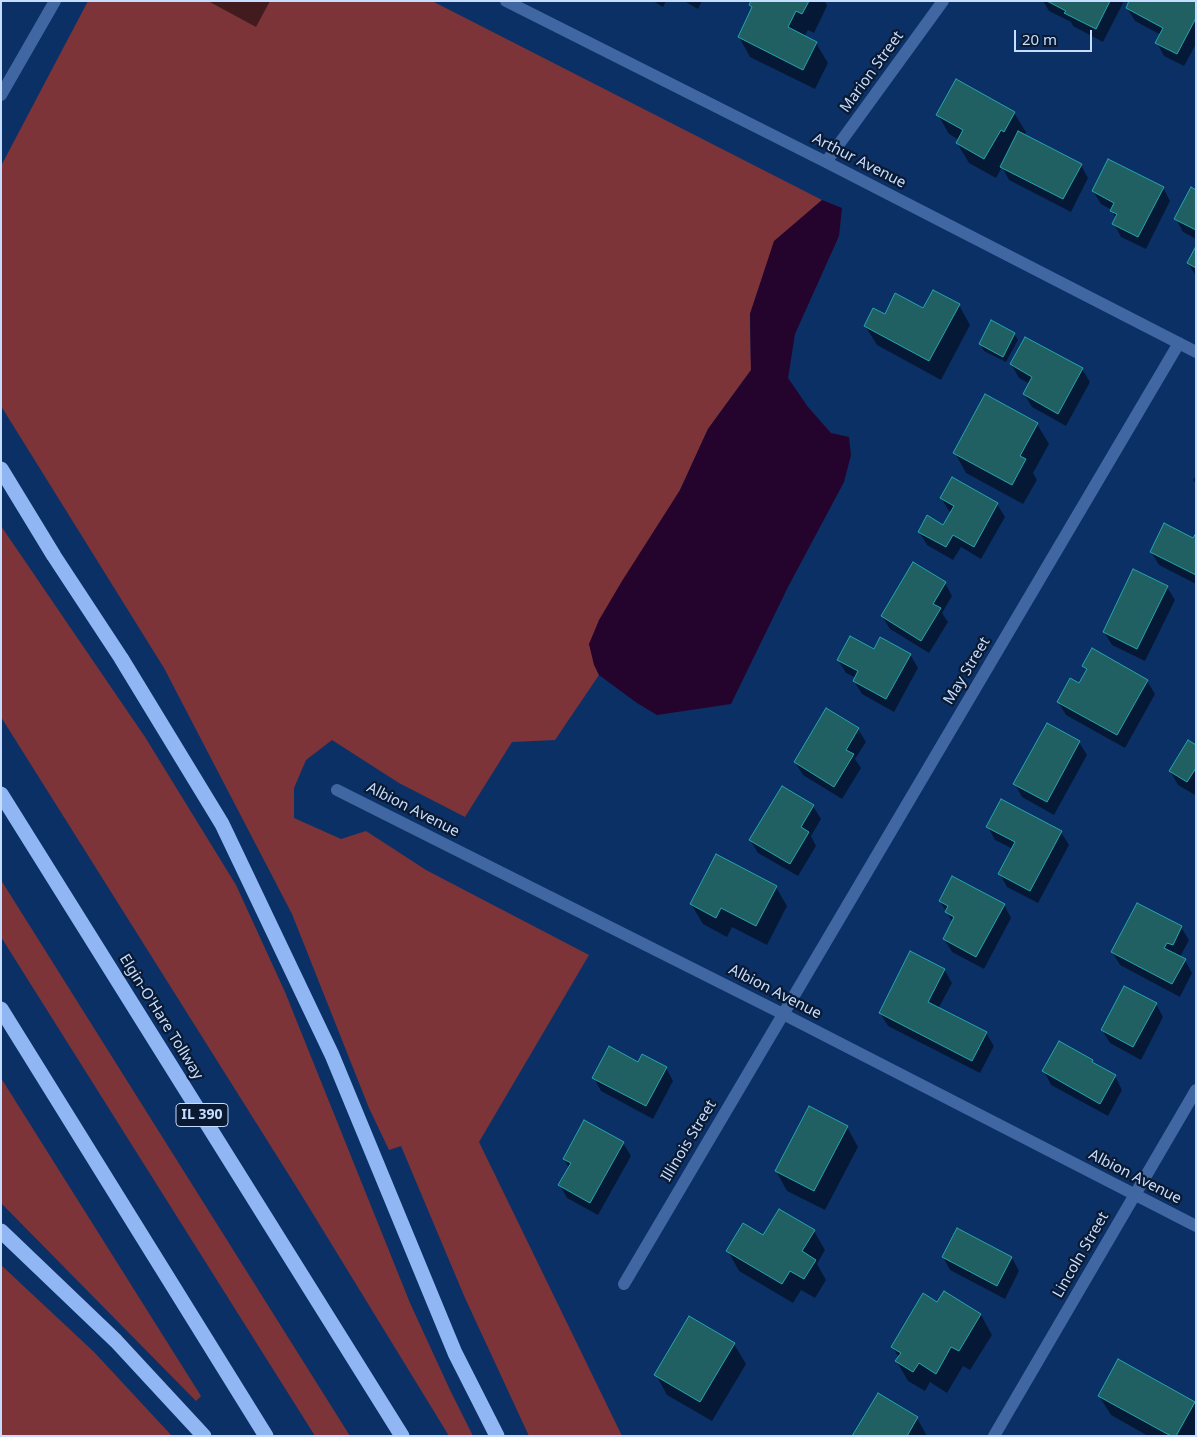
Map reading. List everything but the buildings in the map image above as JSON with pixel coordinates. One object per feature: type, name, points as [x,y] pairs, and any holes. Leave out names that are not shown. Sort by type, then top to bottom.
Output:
[{"type":"highway","points":[[1,469],[54,556],[122,658],[222,824],[332,1055],[455,1353],[497,1436]]},
{"type":"highway","name":"Elgin-O'Hare Tollway","points":[[1,794],[402,1436]]},
{"type":"highway","points":[[1,1009],[266,1436]]},
{"type":"highway","points":[[1,1231],[116,1341],[204,1436]]},
{"type":"street","points":[[1,95],[55,1]]},
{"type":"street","name":"Arthur Avenue","points":[[506,1],[826,162],[1196,352]]},
{"type":"street","name":"Marion Street","points":[[826,162],[943,1]]},
{"type":"street","name":"May Street","points":[[783,1014],[1179,343]]},
{"type":"street","name":"Albion Avenue","points":[[338,790],[783,1014],[1196,1226]]},
{"type":"street","name":"Illinois Street","points":[[624,1284],[783,1014]]},
{"type":"street","name":"Lincoln Street","points":[[994,1436],[1196,1090]]},
{"type":"shaded area","points":[[88,1],[432,1],[822,200],[774,242],[750,314],[751,370],[708,429],[680,490],[589,644],[599,675],[555,740],[512,742],[465,817],[399,783],[332,740],[306,760],[294,788],[294,818],[341,839],[366,831],[426,870],[589,955],[479,1142],[622,1436],[529,1436],[465,1298],[401,1146],[389,1150],[369,1108],[292,914],[164,668],[1,406],[1,166]]},
{"type":"shaded area","points":[[822,200],[842,208],[839,236],[795,334],[788,378],[808,407],[831,433],[849,437],[851,455],[844,482],[788,587],[731,704],[657,715],[599,675],[594,665],[589,644],[599,620],[622,581],[680,490],[708,429],[751,370],[750,314],[774,241]]},
{"type":"shaded area","points":[[1,526],[145,737],[236,885],[285,992],[410,1303],[473,1436],[449,1436],[299,1191],[1,717]]},
{"type":"shaded area","points":[[1,880],[350,1436],[315,1436],[1,937]]},
{"type":"shaded area","points":[[1,1078],[201,1396],[196,1401],[1,1203]]},
{"type":"shaded area","points":[[1,1265],[94,1352],[172,1436],[1,1436]]}]
